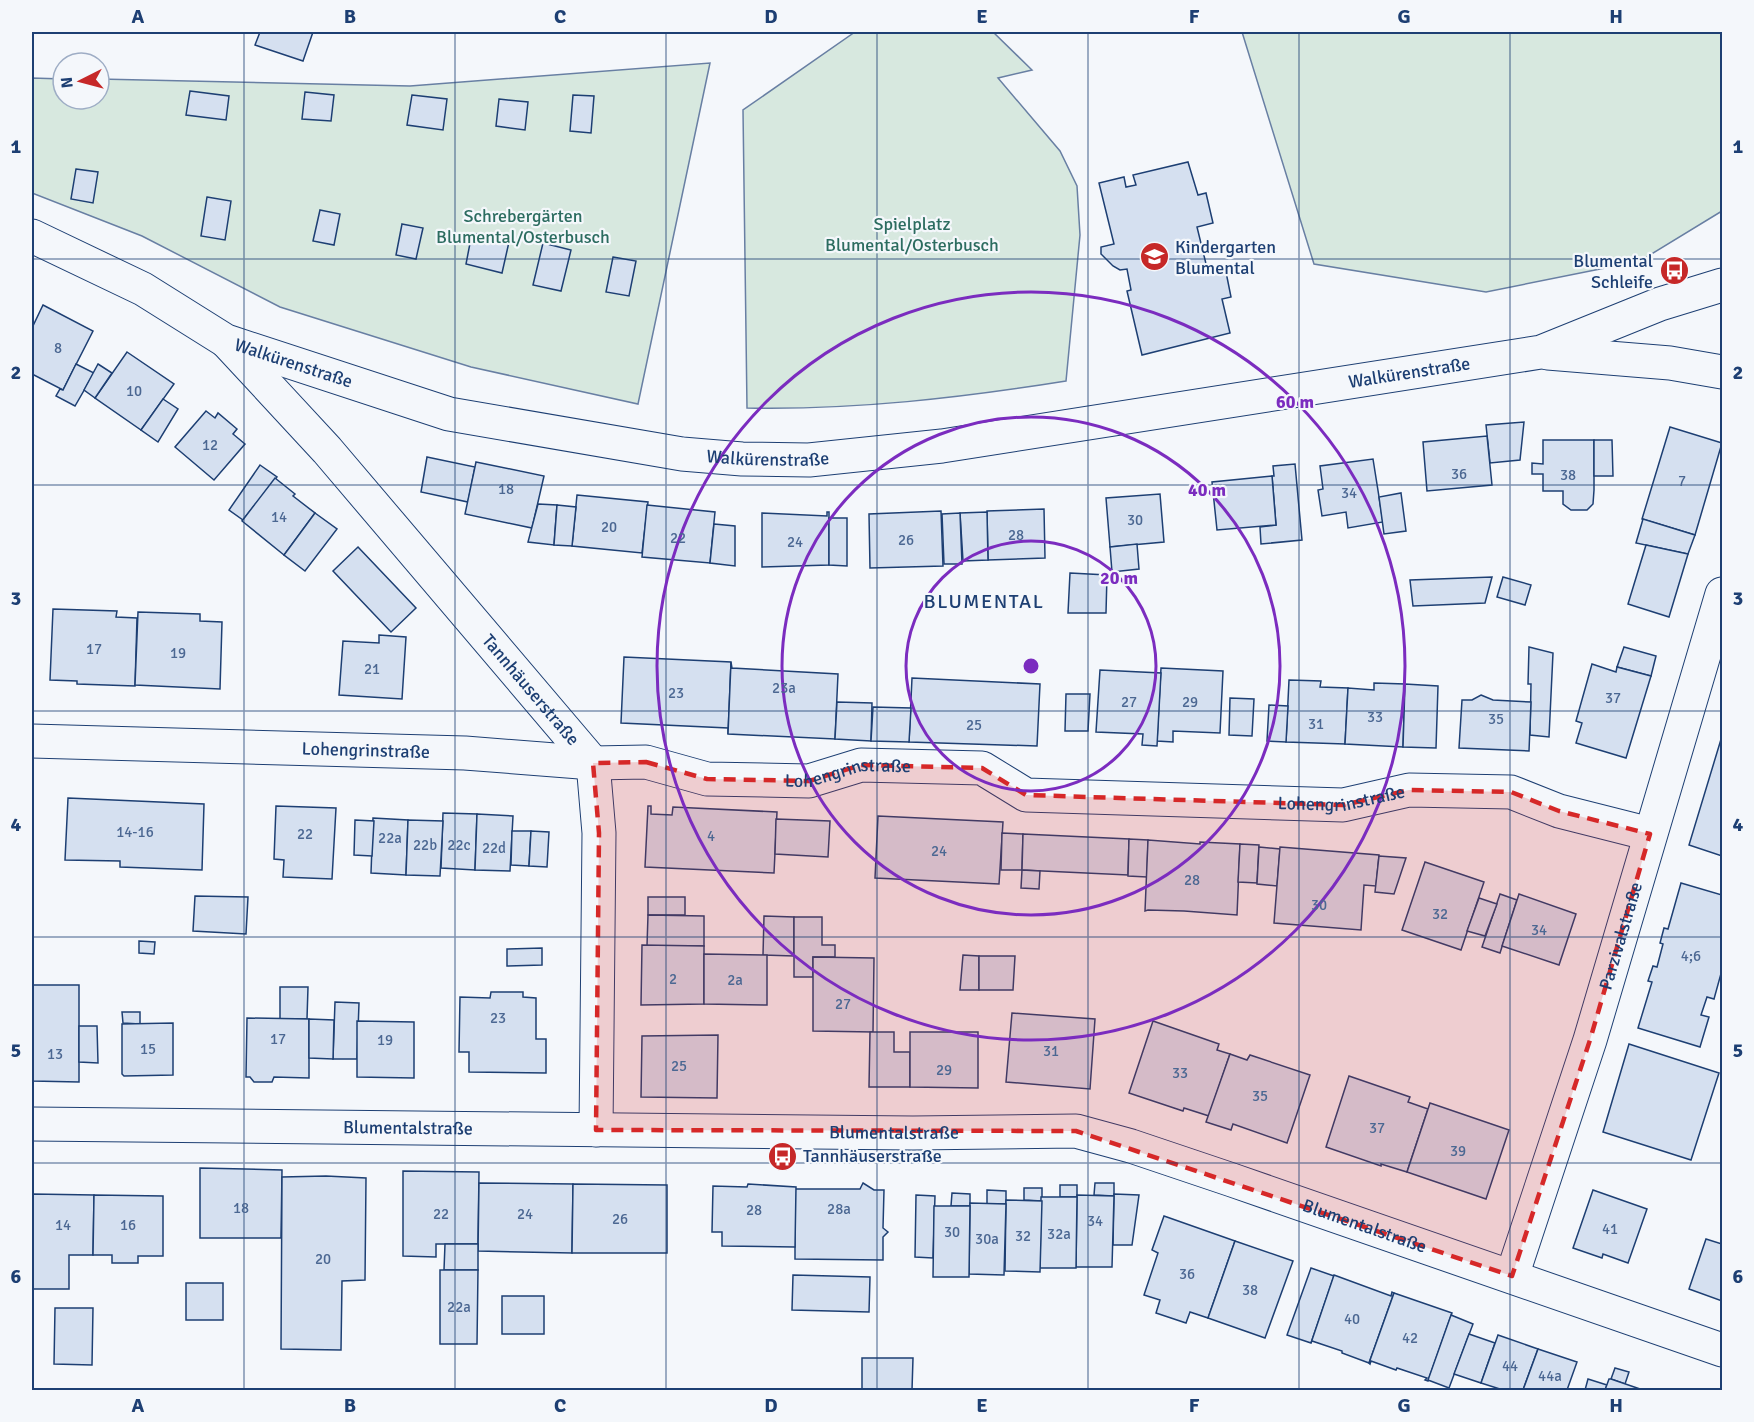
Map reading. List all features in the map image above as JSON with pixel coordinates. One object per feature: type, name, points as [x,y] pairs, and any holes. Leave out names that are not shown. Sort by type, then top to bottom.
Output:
[{"type":"street","name":"Walkürenstraße","points":[[32,236],[143,289],[226,341],[449,414],[682,454],[742,459],[809,460],[942,446],[1540,352],[1660,304],[1722,285]]},
{"type":"street","points":[[1660,304],[1648,318],[1646,337],[1654,353],[1670,363]]},
{"type":"street","name":"Tannhäuserstraße","points":[[226,341],[327,450],[593,763],[599,833],[596,1130]]},
{"type":"street","name":"Walkürenstraße","points":[[1540,352],[1670,363],[1722,372]]},
{"type":"street","name":"Parzivalstraße","points":[[1512,1276],[1590,1040],[1722,594]]},
{"type":"street","name":"Lohengrinstraße","points":[[32,741],[465,753],[593,763],[646,762],[707,779],[809,781],[861,765],[982,768],[1026,795],[1343,805],[1409,790],[1511,792],[1559,811],[1650,834]]},
{"type":"street","name":"Blumentalstraße","points":[[32,1124],[913,1133],[1076,1131],[1131,1146],[1722,1350]]},
{"type":"highlighted area","points":[[646,762],[707,779],[809,781],[861,765],[982,768],[1026,795],[1343,805],[1409,790],[1511,792],[1559,811],[1650,834],[1590,1040],[1512,1276],[1076,1131],[596,1130],[599,833],[593,763]]},
{"type":"green space","name":"Spielplatz Blumental/Osterbusch","points":[[855,32],[993,32],[1032,70],[998,78],[1060,151],[1077,186],[1080,235],[1066,381],[907,402],[828,407],[747,408],[743,110]]},
{"type":"green space","points":[[1242,32],[1722,32],[1722,211],[1640,261],[1486,292],[1314,264]]},
{"type":"green space","name":"Schrebergärten Blumental/Osterbusch","points":[[710,63],[638,404],[471,367],[280,307],[142,236],[32,193],[32,78],[51,79],[51,111],[111,111],[111,79],[410,86]]},
{"type":"building","points":[[260,32],[313,32],[303,61],[255,45]]},
{"type":"building","points":[[190,91],[229,96],[226,120],[186,115]]},
{"type":"building","points":[[305,92],[334,95],[331,121],[302,119]]},
{"type":"building","points":[[412,95],[447,99],[443,130],[407,125]]},
{"type":"building","points":[[573,95],[594,96],[591,133],[570,131]]},
{"type":"building","points":[[499,99],[528,102],[525,130],[496,126]]},
{"type":"building","name":"Kindergarten Blumental","points":[[1188,162],[1198,195],[1206,193],[1213,223],[1197,227],[1208,272],[1225,267],[1231,297],[1222,299],[1230,333],[1142,355],[1127,291],[1131,290],[1127,269],[1120,270],[1113,266],[1101,254],[1101,247],[1114,244],[1099,183],[1124,177],[1126,187],[1136,185],[1133,175]]},
{"type":"building","points":[[76,169],[98,172],[93,203],[71,199]]},
{"type":"building","points":[[207,197],[231,201],[225,240],[201,236]]},
{"type":"building","points":[[320,210],[340,214],[334,245],[313,241]]},
{"type":"building","points":[[402,224],[423,228],[416,259],[396,255]]},
{"type":"building","points":[[472,233],[509,242],[502,273],[466,264]]},
{"type":"building","points":[[543,243],[571,250],[561,291],[533,285]]},
{"type":"building","points":[[613,257],[636,261],[629,296],[606,292]]},
{"type":"building","points":[[43,305],[93,331],[63,390],[32,374],[32,328]]},
{"type":"building","points":[[127,352],[174,384],[141,430],[95,398]]},
{"type":"building","points":[[76,364],[94,373],[75,406],[56,396],[60,389],[63,390]]},
{"type":"building","points":[[98,364],[112,373],[95,398],[84,390]]},
{"type":"building","points":[[163,399],[178,409],[158,442],[141,430]]},
{"type":"building","points":[[206,411],[215,418],[218,413],[237,429],[233,434],[245,444],[214,480],[175,447]]},
{"type":"building","points":[[1524,422],[1520,460],[1490,463],[1486,425]]},
{"type":"building","points":[[1670,427],[1722,443],[1695,535],[1642,519]]},
{"type":"building","points":[[1487,436],[1492,485],[1427,491],[1423,442]]},
{"type":"building","points":[[1543,440],[1594,440],[1593,504],[1587,510],[1571,510],[1563,504],[1563,491],[1543,491],[1543,474],[1532,474],[1532,463],[1543,464]]},
{"type":"building","points":[[1594,440],[1612,440],[1613,476],[1594,476]]},
{"type":"building","points":[[427,457],[475,467],[468,502],[421,492]]},
{"type":"building","points":[[1373,459],[1383,522],[1348,528],[1346,512],[1322,516],[1318,490],[1323,489],[1320,466]]},
{"type":"building","points":[[476,462],[544,476],[532,528],[465,514]]},
{"type":"building","points":[[1295,464],[1302,540],[1261,544],[1260,527],[1276,525],[1273,466]]},
{"type":"building","points":[[260,465],[277,477],[243,520],[229,510]]},
{"type":"building","points":[[1272,476],[1276,525],[1217,530],[1212,482]]},
{"type":"building","points":[[275,478],[315,513],[284,555],[242,521]]},
{"type":"building","points":[[1401,493],[1406,531],[1384,534],[1379,497]]},
{"type":"building","points":[[1160,494],[1164,542],[1110,547],[1106,498]]},
{"type":"building","points":[[577,495],[648,502],[642,553],[572,546]]},
{"type":"building","points":[[538,504],[557,505],[554,545],[528,542]]},
{"type":"building","points":[[557,505],[576,507],[572,546],[554,545]]},
{"type":"building","points":[[647,505],[715,512],[710,563],[642,557]]},
{"type":"building","points":[[1044,509],[1045,558],[988,560],[987,511]]},
{"type":"building","points":[[941,511],[943,566],[870,568],[869,514]]},
{"type":"building","points":[[829,512],[829,565],[762,567],[762,513],[827,516]]},
{"type":"building","points":[[987,512],[988,560],[963,561],[960,513]]},
{"type":"building","points":[[315,513],[337,529],[305,571],[284,555]]},
{"type":"building","points":[[960,513],[962,564],[944,564],[942,514]]},
{"type":"building","points":[[829,518],[847,518],[847,566],[829,565]]},
{"type":"building","points":[[1643,519],[1695,535],[1688,554],[1636,543]]},
{"type":"building","points":[[714,524],[735,526],[735,566],[710,563]]},
{"type":"building","points":[[1137,544],[1139,569],[1112,572],[1110,547]]},
{"type":"building","points":[[1646,545],[1688,554],[1669,617],[1628,604]]},
{"type":"building","points":[[358,547],[416,608],[391,632],[333,571]]},
{"type":"building","points":[[1070,573],[1107,575],[1106,613],[1068,613]]},
{"type":"building","points":[[1492,577],[1485,603],[1413,606],[1410,580]]},
{"type":"building","points":[[1503,577],[1531,585],[1525,605],[1497,597]]},
{"type":"building","points":[[53,609],[117,611],[116,617],[137,618],[135,686],[77,684],[77,681],[50,680]]},
{"type":"building","points":[[138,612],[200,614],[200,621],[222,622],[220,689],[135,685]]},
{"type":"building","points":[[379,635],[406,637],[402,699],[339,695],[343,641],[379,643]]},
{"type":"building","points":[[1529,647],[1553,653],[1549,737],[1530,735]]},
{"type":"building","points":[[1624,647],[1656,656],[1651,676],[1617,667]]},
{"type":"building","points":[[624,657],[731,662],[728,734],[728,728],[621,723]]},
{"type":"building","points":[[731,662],[732,668],[838,674],[835,739],[728,734]]},
{"type":"building","points":[[1592,664],[1616,672],[1617,667],[1651,676],[1626,758],[1576,743],[1582,723],[1576,721]]},
{"type":"building","points":[[1161,668],[1223,671],[1220,733],[1173,731],[1173,742],[1157,741]]},
{"type":"building","points":[[1100,670],[1161,673],[1157,746],[1142,745],[1143,734],[1096,732]]},
{"type":"building","points":[[912,678],[1040,684],[1037,746],[909,742]]},
{"type":"building","points":[[1289,680],[1321,681],[1320,687],[1348,688],[1345,744],[1286,742]]},
{"type":"building","points":[[1374,683],[1405,684],[1403,747],[1345,744],[1348,688],[1374,690]]},
{"type":"building","points":[[1405,684],[1438,686],[1436,748],[1403,747]]},
{"type":"building","points":[[1066,694],[1090,694],[1088,731],[1065,731]]},
{"type":"building","points":[[1481,695],[1493,700],[1531,702],[1529,751],[1459,748],[1462,700],[1472,700]]},
{"type":"building","points":[[1230,698],[1254,699],[1252,736],[1229,735]]},
{"type":"building","points":[[837,702],[872,703],[871,741],[835,739]]},
{"type":"building","points":[[1269,705],[1288,706],[1286,742],[1267,741]]},
{"type":"building","points":[[873,707],[911,708],[909,742],[871,741]]},
{"type":"building","points":[[1722,736],[1722,856],[1689,845]]},
{"type":"building","points":[[68,798],[204,804],[202,870],[120,867],[120,861],[65,860]]},
{"type":"building","points":[[276,806],[336,808],[332,879],[283,877],[284,860],[274,859]]},
{"type":"building","points":[[648,806],[651,806],[651,814],[672,815],[673,807],[777,812],[774,873],[645,867]]},
{"type":"building","points":[[443,813],[477,814],[475,870],[441,868]]},
{"type":"building","points":[[477,814],[513,816],[510,871],[475,870]]},
{"type":"building","points":[[878,816],[1003,822],[999,884],[875,878]]},
{"type":"building","points":[[373,818],[408,820],[406,875],[371,873]]},
{"type":"building","points":[[776,819],[830,821],[828,857],[775,854]]},
{"type":"building","points":[[355,820],[374,821],[372,856],[354,855]]},
{"type":"building","points":[[408,820],[443,821],[440,876],[406,875]]},
{"type":"building","points":[[512,831],[531,831],[529,866],[511,865]]},
{"type":"building","points":[[531,831],[549,832],[547,867],[529,866]]},
{"type":"building","points":[[1002,833],[1023,834],[1022,870],[1001,870]]},
{"type":"building","points":[[1023,834],[1129,839],[1128,875],[1022,870]]},
{"type":"building","points":[[1129,839],[1148,840],[1147,877],[1128,876]]},
{"type":"building","points":[[1148,840],[1240,844],[1237,915],[1145,911]]},
{"type":"building","points":[[1240,844],[1259,845],[1257,883],[1238,882]]},
{"type":"building","points":[[1259,847],[1280,849],[1277,886],[1257,884]]},
{"type":"building","points":[[1280,847],[1379,855],[1376,886],[1364,885],[1361,930],[1274,923]]},
{"type":"building","points":[[1379,856],[1406,858],[1394,894],[1375,892]]},
{"type":"building","points":[[1425,862],[1484,882],[1461,950],[1402,930]]},
{"type":"building","points":[[1022,870],[1040,871],[1039,889],[1021,888]]},
{"type":"building","points":[[1681,883],[1722,895],[1722,970],[1714,999],[1707,997],[1701,1015],[1709,1017],[1700,1047],[1638,1028],[1652,982],[1648,981],[1653,966],[1657,967],[1663,944],[1660,943],[1664,928],[1668,929]]},
{"type":"building","points":[[1500,894],[1517,900],[1500,953],[1482,947]]},
{"type":"building","points":[[1519,894],[1576,914],[1559,965],[1502,946]]},
{"type":"building","points":[[195,896],[248,897],[246,934],[193,931]]},
{"type":"building","points":[[648,897],[685,897],[685,915],[648,915]]},
{"type":"building","points":[[1479,898],[1497,904],[1485,936],[1467,931]]},
{"type":"building","points":[[648,915],[704,916],[704,946],[647,946]]},
{"type":"building","points":[[764,916],[794,917],[794,956],[763,955]]},
{"type":"building","points":[[794,917],[822,917],[822,945],[835,945],[835,957],[813,957],[813,977],[794,977]]},
{"type":"building","points":[[139,941],[155,942],[154,954],[139,953]]},
{"type":"building","points":[[642,945],[704,946],[704,1004],[641,1005]]},
{"type":"building","points":[[542,948],[542,965],[507,966],[507,949]]},
{"type":"building","points":[[704,954],[767,955],[767,1005],[704,1004]]},
{"type":"building","points":[[963,955],[979,956],[979,990],[960,990]]},
{"type":"building","points":[[979,956],[1015,956],[1013,990],[979,990]]},
{"type":"building","points":[[813,957],[874,958],[873,1032],[813,1031]]},
{"type":"building","points":[[32,985],[79,985],[79,1082],[32,1081]]},
{"type":"building","points":[[280,987],[308,987],[307,1019],[280,1019]]},
{"type":"building","points":[[491,992],[523,992],[523,997],[536,998],[536,1039],[546,1039],[546,1073],[469,1072],[469,1052],[459,1052],[460,997],[490,998]]},
{"type":"building","points":[[335,1002],[359,1003],[357,1059],[333,1059]]},
{"type":"building","points":[[122,1012],[140,1012],[140,1024],[123,1023]]},
{"type":"building","points":[[1012,1013],[1095,1019],[1090,1089],[1006,1082]]},
{"type":"building","points":[[247,1018],[309,1019],[309,1078],[274,1077],[272,1082],[254,1082],[250,1077],[246,1077]]},
{"type":"building","points":[[309,1019],[334,1020],[333,1059],[309,1058]]},
{"type":"building","points":[[357,1021],[414,1022],[414,1078],[357,1077]]},
{"type":"building","points":[[1153,1021],[1219,1044],[1217,1050],[1230,1054],[1209,1116],[1184,1108],[1183,1111],[1129,1093]]},
{"type":"building","points":[[173,1023],[173,1075],[124,1076],[122,1074],[122,1024]]},
{"type":"building","points":[[79,1026],[97,1026],[98,1063],[79,1062]]},
{"type":"building","points":[[870,1032],[894,1032],[894,1052],[910,1052],[910,1087],[869,1087]]},
{"type":"building","points":[[910,1032],[978,1032],[978,1088],[910,1087]]},
{"type":"building","points":[[718,1035],[717,1098],[641,1097],[642,1036]]},
{"type":"building","points":[[1629,1044],[1719,1073],[1691,1160],[1603,1132]]},
{"type":"building","points":[[1230,1054],[1247,1060],[1250,1055],[1310,1075],[1287,1143],[1233,1124],[1231,1130],[1206,1122]]},
{"type":"building","points":[[1349,1076],[1410,1097],[1408,1102],[1428,1109],[1407,1172],[1381,1164],[1381,1166],[1326,1147]]},
{"type":"building","points":[[1430,1103],[1509,1130],[1486,1199],[1407,1172]]},
{"type":"building","points":[[200,1168],[282,1170],[281,1238],[200,1238]]},
{"type":"building","points":[[403,1171],[479,1172],[478,1244],[436,1244],[436,1257],[403,1256]]},
{"type":"building","points":[[282,1177],[366,1178],[365,1280],[342,1281],[341,1350],[281,1349]]},
{"type":"building","points":[[479,1183],[573,1184],[572,1253],[478,1251]]},
{"type":"building","points":[[863,1183],[874,1190],[884,1190],[883,1228],[888,1232],[883,1237],[883,1260],[795,1259],[795,1189],[860,1189]]},
{"type":"building","points":[[1095,1183],[1114,1183],[1114,1196],[1094,1195]]},
{"type":"building","points":[[573,1184],[667,1185],[667,1253],[572,1253]]},
{"type":"building","points":[[748,1184],[796,1187],[795,1247],[722,1246],[722,1232],[712,1232],[713,1186],[747,1187]]},
{"type":"building","points":[[1060,1185],[1077,1185],[1077,1197],[1060,1197]]},
{"type":"building","points":[[1024,1188],[1042,1188],[1042,1201],[1024,1200]]},
{"type":"building","points":[[987,1190],[1006,1191],[1006,1204],[987,1204]]},
{"type":"building","points":[[1593,1190],[1647,1209],[1628,1263],[1603,1254],[1602,1258],[1573,1248]]},
{"type":"building","points":[[952,1193],[970,1194],[970,1206],[951,1206]]},
{"type":"building","points":[[32,1194],[94,1195],[93,1255],[69,1255],[69,1289],[32,1289]]},
{"type":"building","points":[[1114,1194],[1139,1195],[1132,1245],[1113,1245]]},
{"type":"building","points":[[94,1195],[163,1196],[163,1256],[138,1256],[138,1263],[112,1263],[112,1255],[93,1255]]},
{"type":"building","points":[[916,1195],[935,1196],[933,1258],[915,1257]]},
{"type":"building","points":[[1077,1195],[1114,1196],[1112,1267],[1076,1267]]},
{"type":"building","points":[[1041,1197],[1077,1197],[1076,1268],[1040,1268]]},
{"type":"building","points":[[1006,1200],[1042,1201],[1040,1272],[1005,1271]]},
{"type":"building","points":[[970,1203],[1006,1204],[1004,1275],[969,1274]]},
{"type":"building","points":[[934,1206],[970,1206],[969,1277],[933,1277]]},
{"type":"building","points":[[1164,1216],[1235,1241],[1208,1318],[1190,1312],[1186,1323],[1156,1313],[1160,1300],[1144,1295],[1158,1253],[1152,1250]]},
{"type":"building","points":[[1706,1239],[1722,1244],[1722,1301],[1689,1289]]},
{"type":"building","points":[[1235,1241],[1293,1261],[1265,1338],[1208,1318]]},
{"type":"building","points":[[445,1244],[478,1244],[478,1270],[444,1270]]},
{"type":"building","points":[[1311,1268],[1334,1276],[1311,1343],[1287,1335]]},
{"type":"building","points":[[440,1270],[478,1270],[477,1344],[440,1344]]},
{"type":"building","points":[[793,1275],[870,1277],[869,1312],[792,1310]]},
{"type":"building","points":[[1334,1275],[1391,1296],[1392,1292],[1394,1293],[1369,1363],[1342,1353],[1342,1351],[1312,1341],[1311,1343]]},
{"type":"building","points":[[186,1283],[223,1283],[223,1320],[186,1320]]},
{"type":"building","points":[[1394,1293],[1452,1313],[1428,1381],[1425,1380],[1427,1378],[1397,1368],[1396,1370],[1371,1361],[1369,1363]]},
{"type":"building","points":[[502,1296],[544,1296],[544,1334],[502,1334]]},
{"type":"building","points":[[55,1308],[93,1308],[92,1365],[54,1364]]},
{"type":"building","points":[[1451,1315],[1473,1324],[1449,1388],[1428,1380]]},
{"type":"building","points":[[1469,1334],[1495,1343],[1481,1383],[1454,1374]]},
{"type":"building","points":[[1498,1335],[1538,1349],[1523,1390],[1503,1390],[1481,1383]]},
{"type":"building","points":[[1538,1349],[1577,1362],[1567,1390],[1523,1390]]},
{"type":"building","points":[[862,1358],[913,1358],[912,1390],[862,1390]]},
{"type":"building","points":[[1615,1368],[1629,1372],[1625,1384],[1611,1379]]},
{"type":"building","points":[[1588,1379],[1607,1385],[1605,1390],[1585,1390]]},
{"type":"building","points":[[1611,1379],[1643,1390],[1605,1390]]},
{"type":"place","name":"Kindergarten Blumental","points":[[1154,257]]},
{"type":"place","name":"Blumental Schleife","points":[[1674,271]]},
{"type":"place","name":"Tannhäuserstraße","points":[[782,1156]]},
{"type":"district","name":"BLUMENTAL","points":[[984,601]]}]
